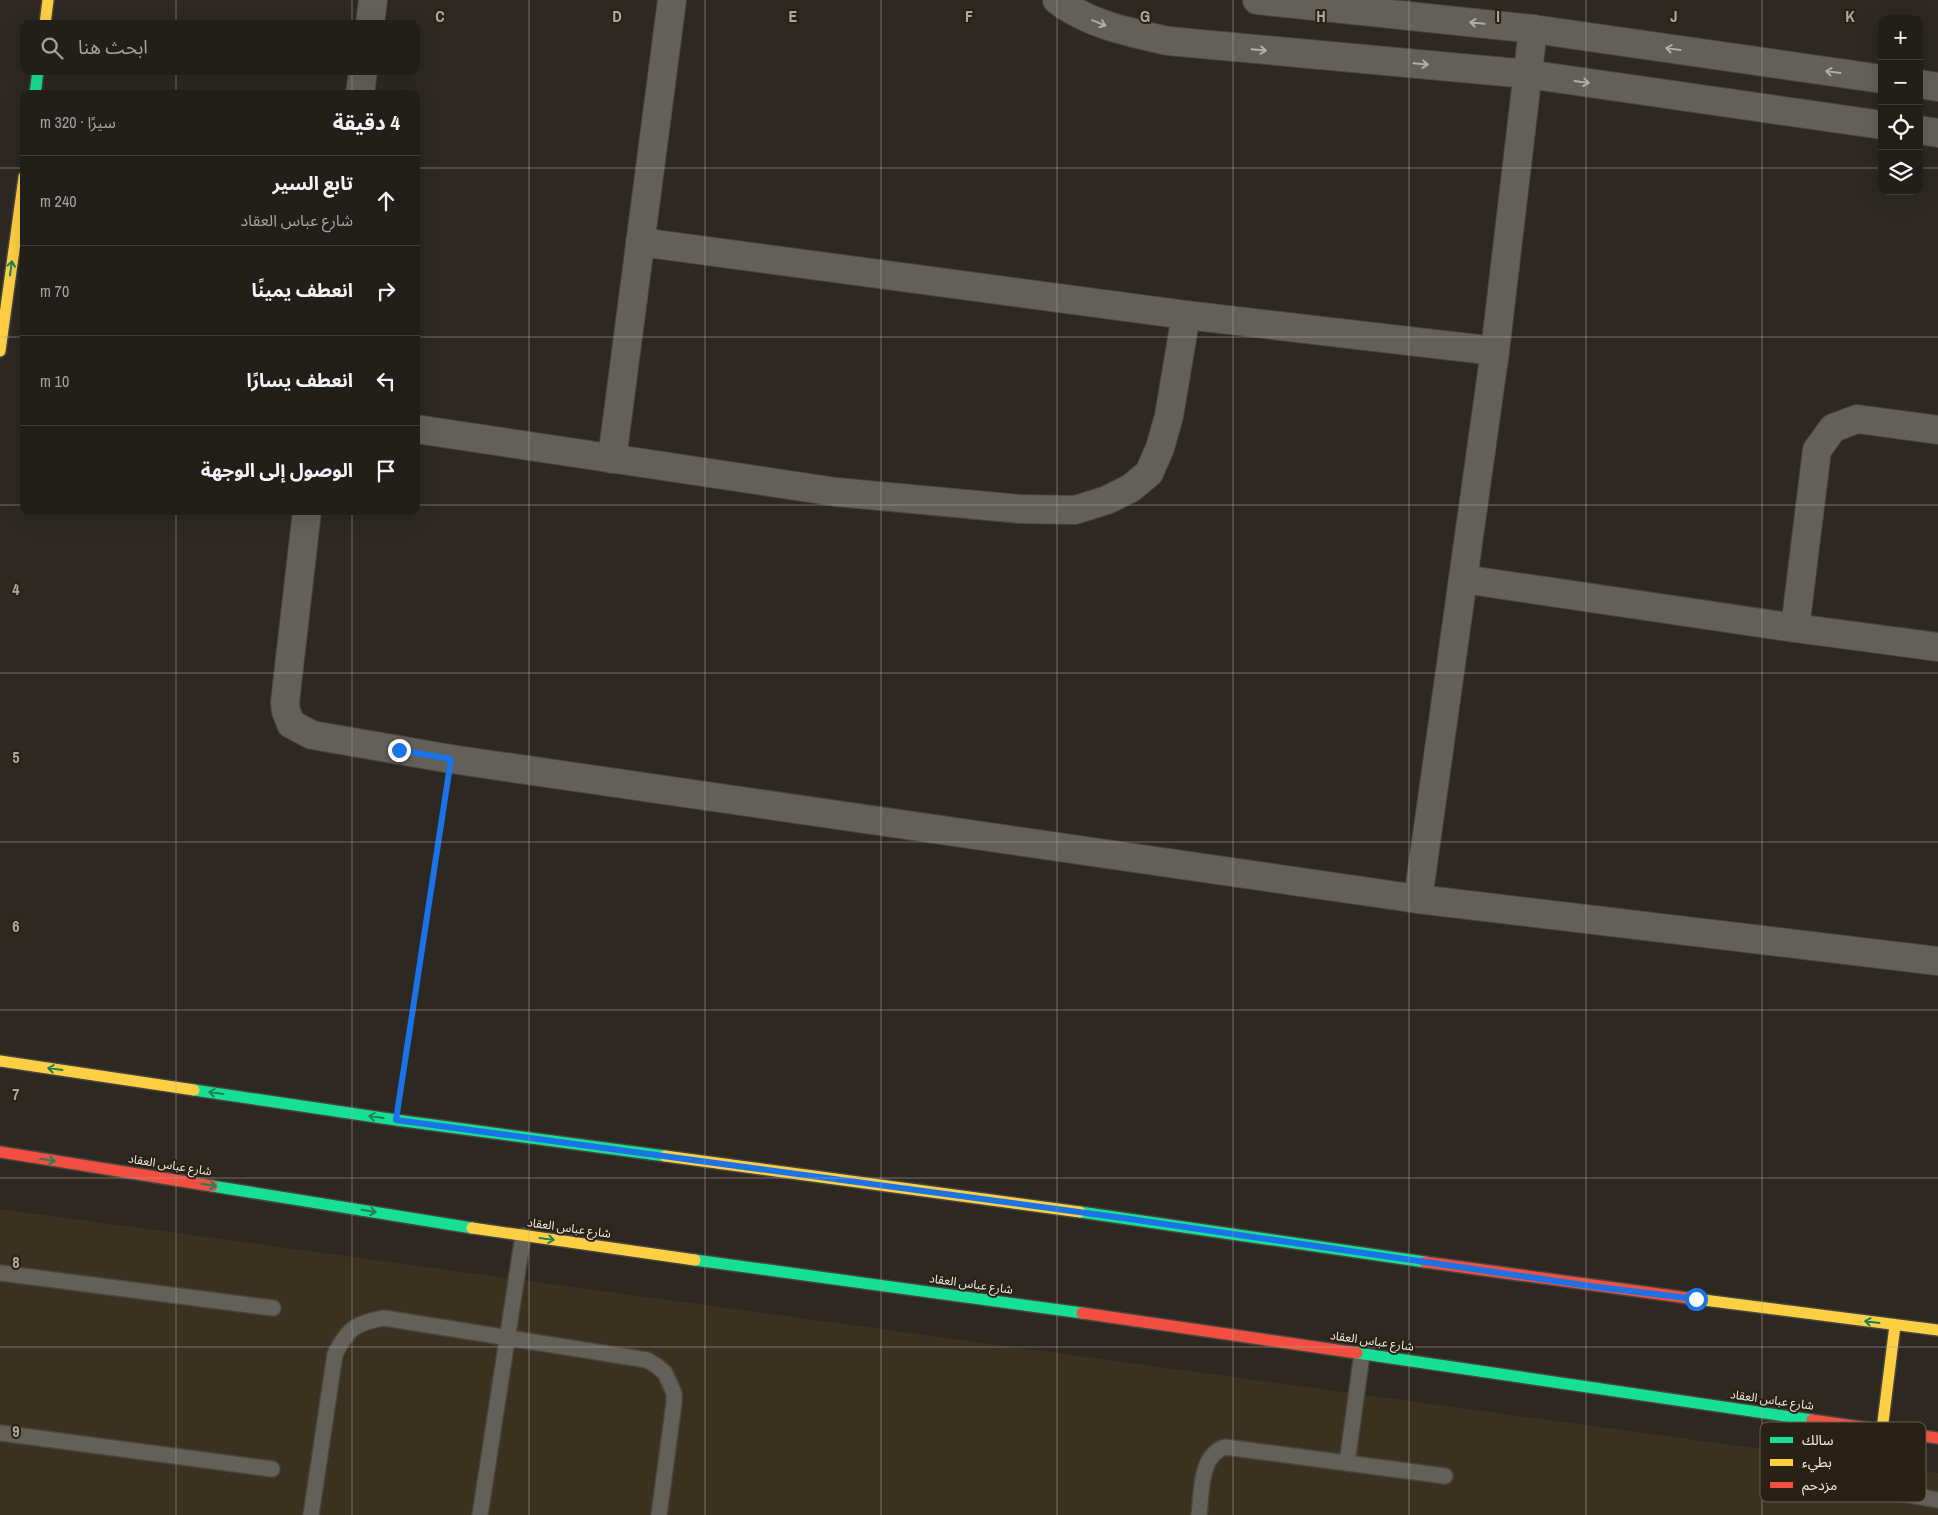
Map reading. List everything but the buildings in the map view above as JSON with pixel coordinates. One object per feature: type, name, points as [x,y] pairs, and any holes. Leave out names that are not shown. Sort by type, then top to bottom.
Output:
[{"type":"street","points":[[46,20],[48,0]]},
{"type":"street","points":[[370,20],[373,0]]},
{"type":"street","points":[[612,459],[672,0]]},
{"type":"street","points":[[1057,0],[1073,12],[1114,29],[1168,41],[1527,74],[1878,124]]},
{"type":"street","points":[[1257,0],[1534,28],[1878,78]]},
{"type":"street","points":[[1418,899],[1495,352],[1534,28]]},
{"type":"street","points":[[36,90],[37,75]]},
{"type":"street","points":[[361,90],[362,75]]},
{"type":"street","points":[[1923,85],[1938,87]]},
{"type":"street","points":[[1923,131],[1938,133]]},
{"type":"street","points":[[0,351],[20,206]]},
{"type":"street","points":[[640,242],[1186,315],[1495,352]]},
{"type":"street","points":[[420,430],[836,492],[1020,509],[1075,510],[1107,500],[1131,488],[1149,473],[1160,448],[1170,416],[1186,315]]},
{"type":"street","points":[[1795,628],[1817,450],[1833,428],[1857,419],[1938,430]]},
{"type":"street","points":[[307,515],[285,702],[291,724],[312,735],[451,759],[1418,899],[1938,961]]},
{"type":"street","points":[[1463,579],[1938,647]]},
{"type":"street","points":[[0,1061],[396,1120],[1123,1218],[1597,1287],[1938,1330]]},
{"type":"street","name":"شارع عباس العقاد","points":[[0,1152],[523,1236],[1098,1315],[1827,1422]]},
{"type":"street","points":[[1883,1422],[1894,1324]]},
{"type":"lane","points":[[480,1515],[523,1236]]},
{"type":"lane","points":[[0,1273],[274,1308]]},
{"type":"lane","points":[[311,1515],[335,1354],[342,1341],[362,1322],[384,1318],[647,1360],[657,1366],[665,1373],[672,1387],[674,1403],[659,1515]]},
{"type":"lane","points":[[1347,1462],[1362,1354]]},
{"type":"lane","points":[[0,1432],[272,1469]]},
{"type":"lane","points":[[1198,1515],[1205,1466],[1210,1456],[1218,1449],[1225,1447],[1445,1476]]},
{"type":"path","points":[[396,1120],[451,759]]},
{"type":"shaded area","points":[[0,1209],[1760,1449],[1760,1502],[1926,1502],[1926,1471],[1938,1473],[1938,1515],[0,1515]]},
{"type":"traffic: fast","points":[[36,90],[37,75]]},
{"type":"traffic: fast","points":[[194,1090],[396,1120],[665,1156]]},
{"type":"traffic: fast","points":[[212,1186],[472,1228]]},
{"type":"traffic: fast","points":[[1080,1212],[1425,1262]]},
{"type":"traffic: fast","points":[[695,1260],[1082,1313]]},
{"type":"traffic: fast","points":[[1357,1353],[1812,1420]]},
{"type":"traffic: slow","points":[[46,20],[48,0]]},
{"type":"traffic: slow","points":[[0,351],[20,206]]},
{"type":"traffic: slow","points":[[0,1061],[194,1090]]},
{"type":"traffic: slow","points":[[665,1156],[1080,1212]]},
{"type":"traffic: slow","points":[[472,1228],[695,1260]]},
{"type":"traffic: slow","points":[[1688,1298],[1938,1330]]},
{"type":"traffic: slow","points":[[1883,1422],[1895,1325]]},
{"type":"traffic: jam","points":[[0,1152],[212,1186]]},
{"type":"traffic: jam","points":[[1425,1262],[1688,1298]]},
{"type":"traffic: jam","points":[[1082,1313],[1357,1353]]},
{"type":"traffic: jam","points":[[1812,1420],[1826,1422]]},
{"type":"traffic: jam","points":[[1926,1436],[1938,1438]]},
{"type":"route","points":[[399,750],[451,759],[396,1120],[1123,1218],[1597,1287],[1696,1299]]}]
